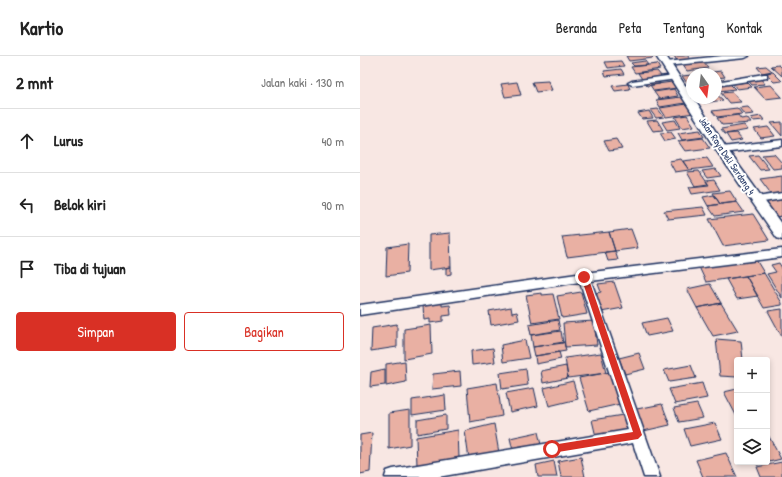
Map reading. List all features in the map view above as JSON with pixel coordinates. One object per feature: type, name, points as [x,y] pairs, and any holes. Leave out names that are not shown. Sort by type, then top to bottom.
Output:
[{"type":"street","points":[[663,60],[745,56]]},
{"type":"street","name":"Jalan Raya Deli Serdang 4","points":[[663,60],[674,77],[686,87]]},
{"type":"street","points":[[722,83],[764,76]]},
{"type":"street","points":[[632,83],[674,77]]},
{"type":"street","name":"Jalan Raya Deli Serdang 4","points":[[696,104],[722,150],[782,235]]},
{"type":"street","points":[[722,150],[782,143]]},
{"type":"street","points":[[757,200],[782,196]]},
{"type":"street","points":[[361,314],[584,277],[782,253]]},
{"type":"street","points":[[584,277],[652,477]]},
{"type":"street","points":[[393,477],[638,435]]},
{"type":"building","points":[[626,56],[652,56],[653,58],[629,61]]},
{"type":"building","points":[[674,56],[688,56],[691,60],[678,62]]},
{"type":"building","points":[[621,61],[624,66],[608,68],[605,62]]},
{"type":"building","points":[[645,61],[648,65],[634,66],[631,63]]},
{"type":"building","points":[[703,62],[708,68],[686,68],[686,70],[682,64]]},
{"type":"building","points":[[657,64],[660,69],[635,73],[631,67]]},
{"type":"building","points":[[779,65],[782,68],[782,76],[771,66]]},
{"type":"building","points":[[766,66],[772,71],[762,73],[757,67]]},
{"type":"building","points":[[621,69],[624,74],[606,76],[604,71]]},
{"type":"building","points":[[657,71],[662,77],[642,79],[638,73]]},
{"type":"building","points":[[773,72],[782,81],[774,82],[765,73]]},
{"type":"building","points":[[682,76],[686,76],[686,82]]},
{"type":"building","points":[[760,78],[765,84],[752,85],[747,79]]},
{"type":"building","points":[[658,80],[660,84],[647,86],[644,82]]},
{"type":"building","points":[[548,81],[552,90],[536,92],[532,82]]},
{"type":"building","points":[[517,82],[521,95],[505,97],[501,84]]},
{"type":"building","points":[[672,82],[677,88],[654,91],[650,85]]},
{"type":"building","points":[[747,82],[752,87],[737,89],[733,84]]},
{"type":"building","points":[[628,84],[630,89],[615,91],[612,86]]},
{"type":"building","points":[[730,84],[735,89],[722,91],[722,85]]},
{"type":"building","points":[[771,85],[782,97],[765,99],[754,87]]},
{"type":"building","points":[[674,89],[678,96],[659,99],[654,92]]},
{"type":"building","points":[[732,92],[741,102],[729,103],[722,93]]},
{"type":"building","points":[[681,97],[686,103],[660,107],[656,100]]},
{"type":"building","points":[[687,104],[694,113],[666,117],[660,108]]},
{"type":"building","points":[[748,107],[754,114],[745,115],[739,108]]},
{"type":"building","points":[[737,108],[742,114],[717,117],[712,111]]},
{"type":"building","points":[[658,109],[664,117],[656,118],[650,110]]},
{"type":"building","points":[[649,111],[653,118],[642,119],[638,113]]},
{"type":"building","points":[[687,115],[694,126],[682,128],[675,117]]},
{"type":"building","points":[[738,115],[741,119],[747,118],[751,123],[722,125],[717,118]]},
{"type":"building","points":[[761,116],[764,120],[753,121],[750,118]]},
{"type":"building","points":[[657,120],[663,130],[653,131],[647,121]]},
{"type":"building","points":[[675,120],[680,128],[667,130],[662,122]]},
{"type":"building","points":[[782,122],[782,136],[771,123]]},
{"type":"building","points":[[744,125],[748,130],[725,134],[721,129]]},
{"type":"building","points":[[768,127],[775,136],[761,138],[754,129]]},
{"type":"building","points":[[700,130],[704,137],[682,140],[678,133]]},
{"type":"building","points":[[671,132],[676,139],[665,141],[660,133]]},
{"type":"building","points":[[736,133],[742,140],[731,142],[726,134]]},
{"type":"building","points":[[703,138],[710,148],[685,151],[678,141]]},
{"type":"building","points":[[616,139],[622,149],[609,151],[604,141]]},
{"type":"building","points":[[774,154],[782,163],[782,168],[773,169],[762,155]]},
{"type":"building","points":[[758,155],[769,169],[760,170],[749,156]]},
{"type":"building","points":[[707,158],[713,167],[689,170],[683,161]]},
{"type":"building","points":[[681,159],[689,170],[675,172],[669,161]]},
{"type":"building","points":[[716,169],[721,176],[707,178],[702,171]]},
{"type":"building","points":[[699,171],[708,184],[695,186],[687,172]]},
{"type":"building","points":[[782,176],[782,194],[772,195],[760,179]]},
{"type":"building","points":[[714,180],[720,190],[692,194],[689,187],[709,185],[706,181]]},
{"type":"building","points":[[730,191],[737,202],[720,204],[713,193]]},
{"type":"building","points":[[714,195],[720,204],[708,206],[703,197]]},
{"type":"building","points":[[782,197],[782,216],[776,217],[764,200]]},
{"type":"building","points":[[737,202],[744,212],[715,216],[708,206]]},
{"type":"building","points":[[703,207],[707,215],[668,219],[664,211]]},
{"type":"building","points":[[753,214],[769,240],[723,246],[709,219]]},
{"type":"building","points":[[631,229],[638,248],[615,251],[609,232]]},
{"type":"building","points":[[609,232],[615,251],[567,257],[562,237]]},
{"type":"building","points":[[450,233],[451,267],[429,270],[429,235]]},
{"type":"building","points":[[408,244],[407,273],[386,276],[387,247]]},
{"type":"building","points":[[615,251],[618,260],[608,261],[605,252]]},
{"type":"building","points":[[755,258],[764,273],[706,282],[699,267]]},
{"type":"building","points":[[779,263],[782,268],[782,298],[767,274],[776,272],[771,265]]},
{"type":"building","points":[[451,267],[451,274],[446,275],[446,268]]},
{"type":"building","points":[[764,273],[782,305],[764,308],[746,276]]},
{"type":"building","points":[[746,276],[758,296],[737,299],[726,279]]},
{"type":"building","points":[[614,282],[623,308],[601,312],[595,293],[601,292],[598,284]]},
{"type":"building","points":[[710,284],[721,303],[697,308],[687,289]]},
{"type":"building","points":[[581,292],[587,314],[562,318],[557,296]]},
{"type":"building","points":[[542,293],[542,295],[553,294],[559,319],[532,323],[526,295]]},
{"type":"building","points":[[442,303],[442,306],[450,305],[451,315],[443,316],[443,321],[430,323],[430,319],[424,320],[423,306]]},
{"type":"building","points":[[721,303],[738,331],[713,336],[697,308]]},
{"type":"building","points":[[511,307],[512,313],[517,312],[519,320],[491,325],[489,311]]},
{"type":"building","points":[[782,309],[782,337],[768,311]]},
{"type":"building","points":[[667,318],[673,331],[647,336],[642,323]]},
{"type":"building","points":[[558,320],[560,330],[531,335],[529,325]]},
{"type":"building","points":[[594,321],[597,345],[565,347],[563,323]]},
{"type":"building","points":[[397,324],[397,347],[371,351],[372,328]]},
{"type":"building","points":[[431,325],[432,354],[404,359],[404,329]]},
{"type":"building","points":[[561,331],[563,343],[533,347],[531,335]]},
{"type":"building","points":[[716,339],[741,341],[743,357],[734,357],[734,377],[720,376]]},
{"type":"building","points":[[525,340],[529,358],[503,362],[501,345]]},
{"type":"building","points":[[564,342],[566,351],[535,356],[533,347]]},
{"type":"building","points":[[493,348],[495,362],[472,365],[471,351]]},
{"type":"building","points":[[559,352],[561,359],[536,364],[535,356]]},
{"type":"building","points":[[601,353],[606,373],[568,378],[565,358]]},
{"type":"building","points":[[639,353],[645,369],[625,374],[619,358]]},
{"type":"building","points":[[405,361],[406,382],[386,386],[386,364]]},
{"type":"building","points":[[691,365],[696,378],[669,382],[664,370]]},
{"type":"building","points":[[566,366],[568,378],[543,383],[541,371]]},
{"type":"building","points":[[385,369],[385,385],[370,387],[371,372]]},
{"type":"building","points":[[526,369],[528,385],[502,389],[500,373]]},
{"type":"building","points":[[460,371],[461,386],[432,389],[433,374]]},
{"type":"building","points":[[610,372],[620,404],[589,411],[579,378]]},
{"type":"building","points":[[573,381],[578,399],[549,406],[544,388]]},
{"type":"building","points":[[497,383],[502,416],[470,422],[467,388]]},
{"type":"building","points":[[702,383],[707,398],[675,404],[669,389]]},
{"type":"building","points":[[534,388],[538,406],[510,412],[506,393]]},
{"type":"building","points":[[734,390],[734,411],[724,392]]},
{"type":"building","points":[[445,395],[446,410],[412,415],[412,400]]},
{"type":"building","points":[[662,404],[670,425],[639,432],[632,410]]},
{"type":"building","points":[[697,404],[703,418],[679,422],[674,408]]},
{"type":"building","points":[[410,410],[410,445],[389,449],[389,413]]},
{"type":"building","points":[[446,415],[446,429],[417,434],[417,420]]},
{"type":"building","points":[[623,415],[629,435],[597,441],[592,420]]},
{"type":"building","points":[[715,423],[722,439],[690,446],[684,429]]},
{"type":"building","points":[[494,424],[499,453],[469,459],[465,431]]},
{"type":"building","points":[[458,430],[459,458],[417,466],[416,437]]},
{"type":"building","points":[[538,432],[542,449],[514,455],[510,438]]},
{"type":"building","points":[[372,433],[370,472],[360,474],[360,435]]},
{"type":"building","points":[[770,439],[781,459],[770,462]]},
{"type":"building","points":[[726,453],[737,477],[703,477],[696,460]]},
{"type":"building","points":[[581,457],[585,477],[561,477],[558,461]]},
{"type":"building","points":[[554,461],[557,477],[538,477],[536,465]]},
{"type":"building","points":[[782,462],[782,477],[761,477],[757,467]]},
{"type":"route","points":[[552,449],[638,435],[584,277]]}]
